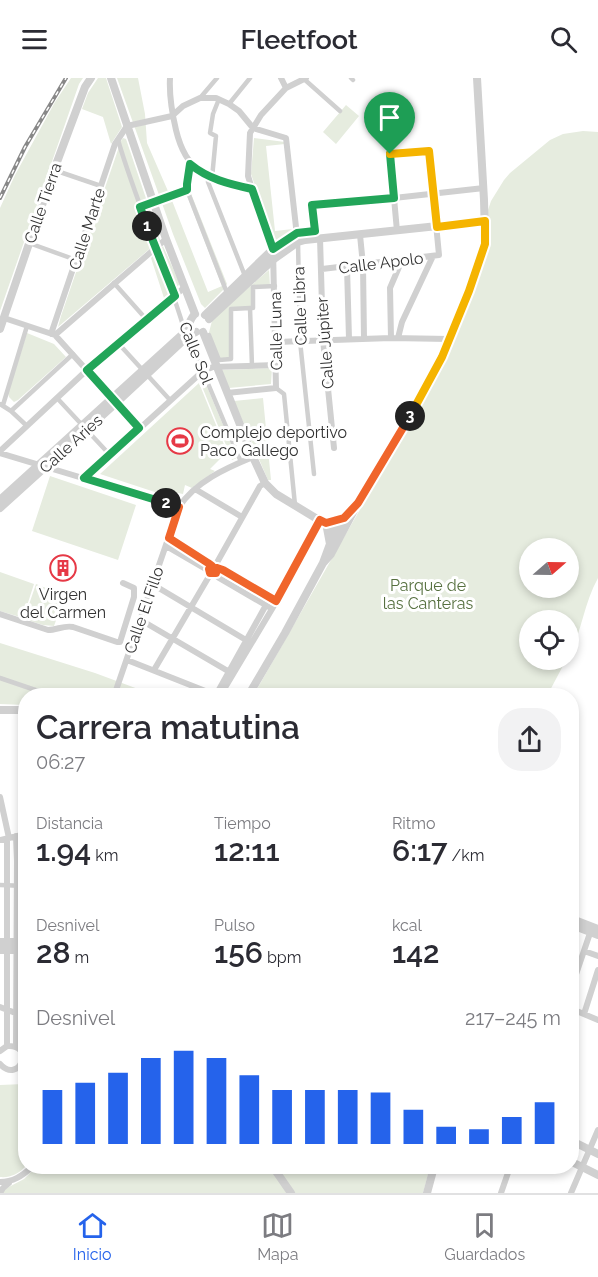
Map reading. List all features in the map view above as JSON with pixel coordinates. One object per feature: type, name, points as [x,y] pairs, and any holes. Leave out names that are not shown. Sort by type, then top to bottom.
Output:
[{"type":"street","name":"Calle Tierra","points":[[0,329],[54,170],[85,87],[91,78]]},
{"type":"street","name":"Calle Sol","points":[[111,78],[153,203],[195,314]]},
{"type":"street","points":[[170,78],[172,116],[181,149],[190,164],[210,177],[252,189]]},
{"type":"street","points":[[127,126],[172,116],[183,106],[200,98],[217,78]]},
{"type":"street","points":[[229,104],[250,78]]},
{"type":"street","points":[[281,78],[286,88]]},
{"type":"street","points":[[253,688],[347,518],[434,373],[483,252],[485,244],[484,188],[477,78]]},
{"type":"street","points":[[273,249],[248,176],[250,134],[266,110],[286,88],[305,79],[340,111]]},
{"type":"street","points":[[200,98],[219,99],[229,104],[239,111],[253,128]]},
{"type":"street","points":[[219,99],[213,114],[210,133],[216,136],[208,182],[245,276]]},
{"type":"street","name":"Calle Marte","points":[[53,334],[115,144],[127,126]]},
{"type":"street","name":"Calle Libra","points":[[253,128],[286,138],[297,238],[300,341],[314,474]]},
{"type":"street","name":"Calle Sol","points":[[118,140],[140,207],[175,296],[217,367],[265,483],[271,490],[337,531]]},
{"type":"street","points":[[394,338],[436,256],[437,227],[429,151],[390,154],[398,231]]},
{"type":"street","points":[[190,164],[187,190],[227,293]]},
{"type":"street","points":[[54,170],[101,186]]},
{"type":"street","points":[[394,198],[484,188]]},
{"type":"street","points":[[140,207],[187,190]]},
{"type":"street","name":"Calle Júpiter","points":[[334,448],[323,339],[322,269],[312,205],[394,198]]},
{"type":"street","points":[[276,365],[252,366],[219,360],[196,333],[208,328],[207,317],[227,293],[273,249],[297,238],[360,235],[485,221]]},
{"type":"street","points":[[360,235],[363,265],[364,339]]},
{"type":"street","points":[[207,317],[297,238]]},
{"type":"street","points":[[53,334],[166,239]]},
{"type":"street","points":[[29,243],[76,260]]},
{"type":"street","name":"Calle Luna","points":[[273,249],[276,388],[284,394],[295,506]]},
{"type":"street","name":"Calle Apolo","points":[[322,269],[436,256]]},
{"type":"street","points":[[394,338],[390,288],[402,260]]},
{"type":"street","points":[[347,267],[349,339]]},
{"type":"street","points":[[114,283],[146,319]]},
{"type":"street","points":[[231,363],[231,309],[253,308],[253,287],[275,286]]},
{"type":"street","points":[[179,507],[0,452],[87,370],[185,287]]},
{"type":"street","points":[[250,308],[252,366]]},
{"type":"street","points":[[195,314],[200,313],[207,317]]},
{"type":"street","name":"Calle Aries","points":[[0,508],[145,372],[196,333],[190,324],[195,314]]},
{"type":"street","points":[[4,318],[53,334],[139,428]]},
{"type":"street","points":[[27,326],[1,405],[27,426]]},
{"type":"street","name":"Calle Sol","points":[[196,333],[203,371],[241,462]]},
{"type":"street","points":[[276,342],[323,339],[449,339]]},
{"type":"street","points":[[118,343],[170,400]]},
{"type":"street","points":[[10,411],[73,354]]},
{"type":"street","points":[[84,478],[203,371],[231,363]]},
{"type":"street","points":[[228,393],[276,388]]},
{"type":"street","points":[[57,398],[110,455]]},
{"type":"street","points":[[224,420],[236,415]]},
{"type":"street","name":"Calle El Fillo","points":[[117,688],[179,507],[195,489],[225,470],[253,457]]},
{"type":"street","name":"Calle Aries","points":[[0,500],[43,466]]},
{"type":"street","points":[[154,670],[260,486],[265,483]]},
{"type":"street","points":[[195,489],[242,517]]},
{"type":"street","points":[[267,606],[276,601],[323,522],[347,518]]},
{"type":"street","points":[[331,547],[337,537],[337,531],[342,528],[347,518]]},
{"type":"street","points":[[323,522],[331,547]]},
{"type":"street","points":[[169,538],[213,570],[219,578],[267,606]]},
{"type":"street","points":[[166,546],[276,601]]},
{"type":"street","points":[[0,614],[48,630],[74,627],[120,642],[134,597],[134,588],[123,583]]},
{"type":"street","points":[[152,584],[248,642]]},
{"type":"street","points":[[222,688],[267,606],[268,597]]},
{"type":"street","points":[[140,619],[231,672]]},
{"type":"street","points":[[126,660],[198,688]]},
{"type":"street","points":[[0,678],[29,688]]},
{"type":"street","points":[[0,710],[18,710]]},
{"type":"street","points":[[0,797],[17,886],[8,946],[7,1046]]},
{"type":"street","points":[[8,838],[4,885],[18,1048]]},
{"type":"street","points":[[4,885],[17,886]]},
{"type":"street","points":[[579,923],[596,932]]},
{"type":"street","points":[[579,927],[596,932]]},
{"type":"street","points":[[579,958],[589,936],[596,932]]},
{"type":"street","points":[[584,951],[598,956]]},
{"type":"street","points":[[584,1014],[598,970]]},
{"type":"street","points":[[0,1007],[16,1013]]},
{"type":"street","points":[[579,1012],[598,1020]]},
{"type":"street","points":[[0,1051],[7,1046],[16,1046]]},
{"type":"street","points":[[0,1064],[12,1070],[18,1067]]},
{"type":"street","points":[[571,1193],[582,1167],[594,1152],[598,1131]]},
{"type":"street","points":[[579,1144],[594,1152]]},
{"type":"street","points":[[579,1166],[598,1175]]},
{"type":"street","points":[[1,1188],[24,1174]]},
{"type":"street","points":[[278,1174],[291,1193]]},
{"type":"street","points":[[427,1193],[432,1174]]},
{"type":"street","points":[[501,1193],[508,1174]]},
{"type":"green space","points":[[71,78],[83,78],[0,311],[0,208],[15,175],[55,102]]},
{"type":"green space","points":[[98,78],[106,78],[122,127],[111,144],[103,117],[82,109],[88,93]]},
{"type":"green space","points":[[117,78],[138,78],[145,114],[147,143],[208,292],[222,286],[186,193],[190,191],[227,284],[205,308],[201,304],[173,234]]},
{"type":"green space","points":[[346,105],[359,116],[336,144],[323,132]]},
{"type":"green space","name":"Parque de las Canteras","points":[[583,131],[598,132],[598,578],[589,597],[579,630],[579,610],[519,610],[519,670],[561,670],[551,688],[258,688],[444,363],[488,247],[487,213],[491,201],[510,173],[550,140],[563,134]]},
{"type":"green space","points":[[123,138],[126,139],[160,240],[58,327],[121,141]]},
{"type":"green space","points":[[254,138],[285,142],[285,144],[266,146],[275,231],[293,229],[294,232],[274,242],[251,174]]},
{"type":"green space","points":[[163,246],[180,284],[164,298],[151,258]]},
{"type":"green space","points":[[269,270],[270,286],[253,287],[253,308],[232,310],[232,360],[219,362],[208,336],[212,321]]},
{"type":"green space","points":[[27,333],[54,344],[66,357],[14,402],[8,393]]},
{"type":"green space","points":[[272,368],[271,384],[229,388],[222,370]]},
{"type":"green space","points":[[205,382],[237,458],[232,460],[201,384]]},
{"type":"green space","name":"Complejo deportivo Paco Gallego","points":[[199,383],[227,452],[210,469],[215,471],[192,488],[185,485],[183,494],[178,493],[170,497],[100,474]]},
{"type":"green space","points":[[263,398],[271,480],[268,480],[234,401]]},
{"type":"green space","points":[[50,476],[136,505],[118,560],[32,531]]},
{"type":"green space","points":[[0,572],[34,584],[23,618],[0,611]]},
{"type":"green space","points":[[36,584],[61,594],[64,598],[54,626],[24,619]]},
{"type":"green space","points":[[0,643],[135,688],[18,688],[18,705],[0,704]]},
{"type":"green space","points":[[18,1084],[18,1173],[7,1177],[0,1177],[0,1085]]},
{"type":"green space","points":[[29,1174],[428,1174],[423,1193],[2,1193],[3,1190]]},
{"type":"railway","points":[[0,198],[25,147],[66,78]]},
{"type":"place","name":"Complejo deportivo Paco Gallego","points":[[180,441]]},
{"type":"place","name":"Virgen del Carmen","points":[[63,568]]},
{"type":"route","points":[[429,151],[437,227],[485,221],[483,252],[442,357],[382,464],[358,503],[344,518],[326,523],[320,520],[276,601],[223,570],[217,568],[216,573],[210,573],[209,569],[212,566],[169,538],[179,507],[84,478],[139,428],[87,370],[175,296],[140,207],[187,190],[190,164],[220,181],[252,189],[273,249],[297,233],[315,231],[312,205],[394,198],[390,154],[429,151]]}]
